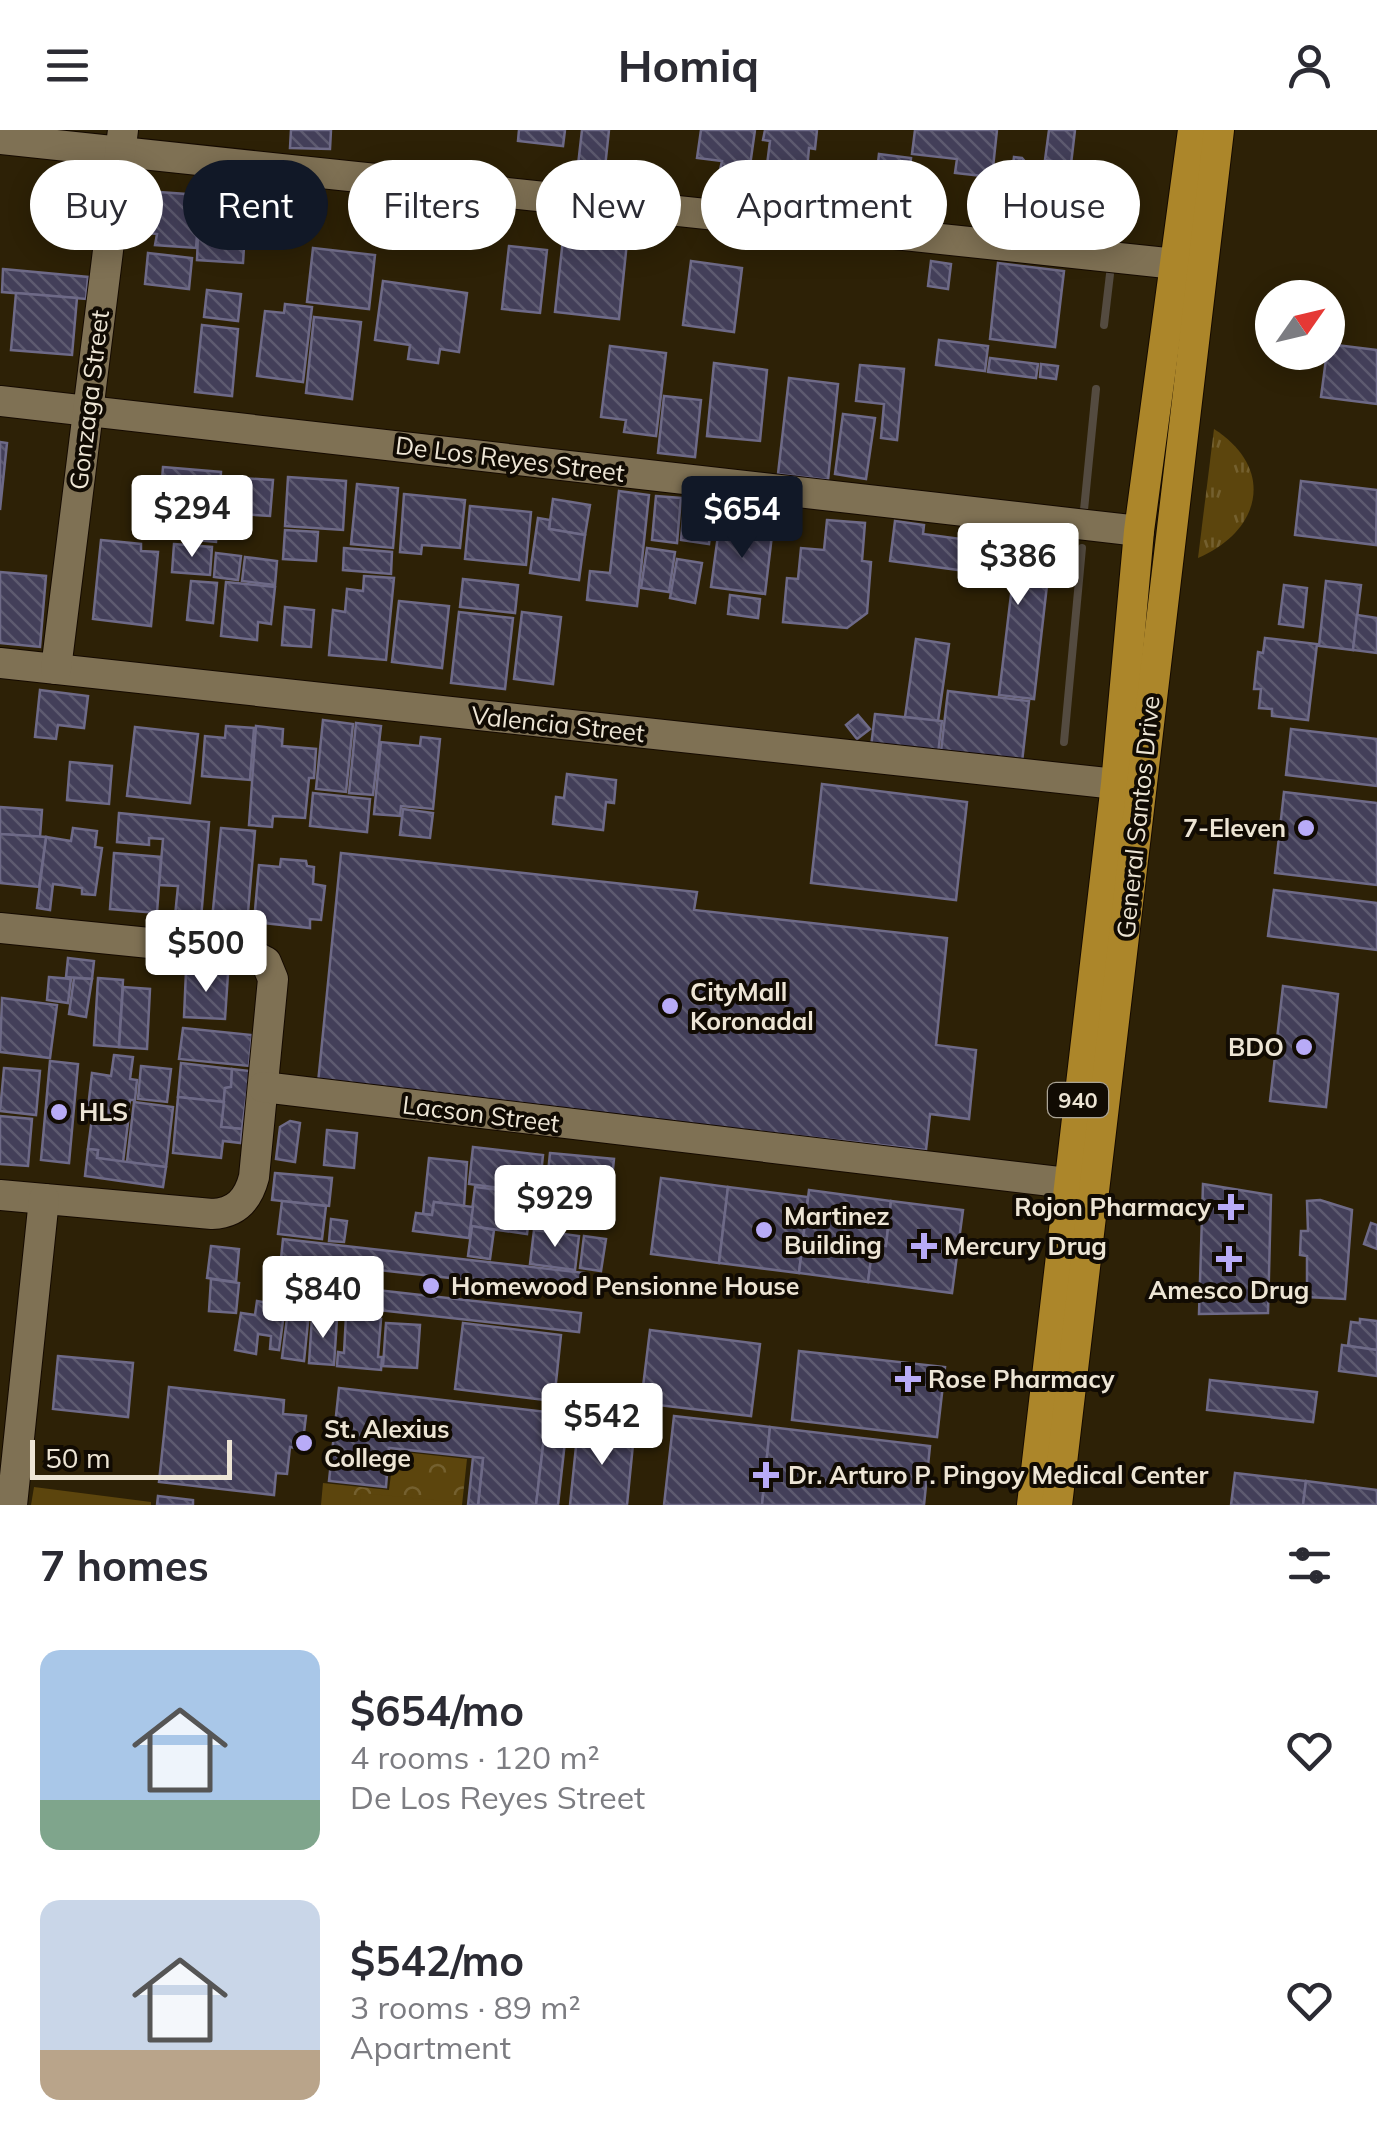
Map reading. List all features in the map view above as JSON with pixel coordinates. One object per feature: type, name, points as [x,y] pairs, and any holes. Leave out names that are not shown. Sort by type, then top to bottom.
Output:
[{"type":"highway","name":"General Santos Drive","points":[[1057,1505],[1081,1184],[1140,531],[1193,130]]},
{"type":"highway","name":"General Santos Drive","points":[[1032,1505],[1081,1184],[1220,130]]},
{"type":"street","points":[[0,139],[121,141],[1176,264]]},
{"type":"street","name":"Gonzaga Street","points":[[56,669],[121,141]]},
{"type":"street","name":"De Los Reyes Street","points":[[0,401],[1140,531]]},
{"type":"street","name":"Valencia Street","points":[[0,663],[1116,784]]},
{"type":"street","points":[[0,928],[259,956],[274,978],[251,1189],[239,1206],[212,1214],[0,1195]]},
{"type":"street","name":"Lacson Street","points":[[263,1087],[1081,1184]]},
{"type":"street","points":[[12,1505],[14,1340],[44,1200]]},
{"type":"green space","points":[[1214,429],[1247,462],[1253,498],[1236,532],[1198,558]]},
{"type":"green space","points":[[394,1451],[467,1459],[462,1505],[321,1505],[323,1483],[389,1490]]},
{"type":"green space","points":[[34,1487],[151,1502],[151,1505],[31,1505]]},
{"type":"green space","points":[[361,1493],[454,1502],[454,1505],[360,1505]]},
{"type":"building","points":[[291,130],[331,130],[330,149],[290,148]]},
{"type":"building","points":[[519,130],[565,130],[563,146],[518,141]]},
{"type":"building","points":[[582,130],[609,130],[606,160],[579,160]]},
{"type":"building","points":[[701,130],[755,130],[751,160],[697,158]]},
{"type":"building","points":[[765,130],[817,130],[815,149],[809,148],[808,160],[768,160],[770,141],[763,140]]},
{"type":"building","points":[[915,130],[997,130],[994,160],[967,160],[967,174],[955,173],[957,159],[912,154]]},
{"type":"building","points":[[1049,130],[1075,130],[1071,160],[1045,160]]},
{"type":"building","points":[[879,154],[911,158],[911,160],[878,160]]},
{"type":"building","points":[[163,192],[183,194],[183,247],[163,246]]},
{"type":"building","points":[[516,247],[547,250],[540,313],[502,309],[509,250]]},
{"type":"building","points":[[197,250],[244,250],[243,263],[197,260]]},
{"type":"building","points":[[313,250],[375,255],[369,309],[307,302]]},
{"type":"building","points":[[562,250],[626,250],[619,319],[555,312]]},
{"type":"building","points":[[148,253],[192,258],[189,289],[145,284]]},
{"type":"building","points":[[691,261],[742,268],[734,332],[683,325]]},
{"type":"building","points":[[931,261],[951,264],[948,289],[928,286]]},
{"type":"building","points":[[998,263],[1064,271],[1055,347],[990,339]]},
{"type":"building","points":[[3,269],[88,277],[86,299],[2,292]]},
{"type":"building","points":[[383,281],[467,293],[459,352],[440,349],[438,363],[408,359],[410,345],[375,340]]},
{"type":"building","points":[[207,290],[241,294],[238,321],[204,317]]},
{"type":"building","points":[[16,293],[77,298],[72,355],[11,350]]},
{"type":"building","points":[[285,304],[312,307],[303,382],[257,376],[265,311],[284,313]]},
{"type":"building","points":[[314,317],[361,322],[352,399],[306,393]]},
{"type":"building","points":[[202,325],[238,329],[232,396],[195,392]]},
{"type":"building","points":[[939,340],[988,346],[985,371],[936,365]]},
{"type":"building","points":[[610,346],[666,353],[656,436],[624,432],[626,420],[601,417]]},
{"type":"building","points":[[1345,346],[1377,350],[1377,404],[1321,397],[1325,370],[1345,370]]},
{"type":"building","points":[[990,358],[1038,364],[1036,378],[988,372]]},
{"type":"building","points":[[714,363],[767,370],[760,441],[707,436]]},
{"type":"building","points":[[1041,364],[1058,366],[1056,379],[1040,377]]},
{"type":"building","points":[[860,365],[904,369],[897,440],[881,438],[884,404],[856,401]]},
{"type":"building","points":[[789,378],[838,384],[828,480],[778,474]]},
{"type":"building","points":[[664,396],[701,400],[695,457],[658,453]]},
{"type":"building","points":[[843,414],[875,418],[866,479],[835,474]]},
{"type":"building","points":[[0,442],[7,443],[0,510]]},
{"type":"building","points":[[163,467],[221,472],[216,542],[174,538],[176,518],[159,517]]},
{"type":"building","points":[[226,477],[273,480],[270,516],[224,513]]},
{"type":"building","points":[[288,477],[346,481],[343,530],[285,526]]},
{"type":"building","points":[[1301,481],[1377,490],[1376,545],[1295,535]]},
{"type":"building","points":[[357,484],[398,488],[393,548],[351,544]]},
{"type":"building","points":[[619,491],[649,495],[637,606],[587,600],[590,571],[610,573]]},
{"type":"building","points":[[404,494],[465,500],[460,548],[422,545],[421,554],[400,552]]},
{"type":"building","points":[[724,495],[776,503],[772,530],[720,523]]},
{"type":"building","points":[[656,496],[681,498],[677,543],[652,540]]},
{"type":"building","points":[[685,496],[714,499],[709,544],[681,540]]},
{"type":"building","points":[[553,499],[590,505],[585,535],[549,529]]},
{"type":"building","points":[[470,506],[531,512],[526,565],[465,559]]},
{"type":"building","points":[[538,518],[550,520],[549,529],[585,535],[579,580],[530,573]]},
{"type":"building","points":[[827,520],[865,523],[862,561],[871,562],[867,613],[847,628],[783,622],[787,578],[798,579],[801,548],[824,550]]},
{"type":"building","points":[[895,521],[924,525],[923,534],[969,540],[966,571],[890,561]]},
{"type":"building","points":[[719,528],[772,535],[765,594],[711,587]]},
{"type":"building","points":[[285,530],[318,532],[316,561],[283,559]]},
{"type":"building","points":[[101,540],[141,544],[141,551],[158,552],[151,626],[93,619]]},
{"type":"building","points":[[969,540],[1051,550],[1034,699],[999,695],[1013,578],[966,571]]},
{"type":"building","points":[[174,544],[212,547],[210,575],[172,572]]},
{"type":"building","points":[[344,548],[392,552],[391,574],[343,570]]},
{"type":"building","points":[[647,548],[675,552],[669,592],[641,588]]},
{"type":"building","points":[[216,553],[241,556],[238,580],[214,577]]},
{"type":"building","points":[[245,557],[277,561],[275,585],[242,581]]},
{"type":"building","points":[[677,559],[702,563],[695,603],[670,598]]},
{"type":"building","points":[[0,572],[46,576],[40,647],[0,643]]},
{"type":"building","points":[[364,576],[394,578],[386,660],[329,655],[333,610],[345,612],[347,589],[363,591]]},
{"type":"building","points":[[463,579],[518,585],[515,613],[460,607]]},
{"type":"building","points":[[191,581],[217,583],[213,623],[187,620]]},
{"type":"building","points":[[1326,581],[1361,585],[1353,650],[1319,646]]},
{"type":"building","points":[[226,582],[275,587],[271,624],[258,622],[257,640],[221,636]]},
{"type":"building","points":[[1284,585],[1307,588],[1303,627],[1279,624]]},
{"type":"building","points":[[730,595],[760,599],[758,618],[728,614]]},
{"type":"building","points":[[399,601],[449,606],[442,668],[392,662]]},
{"type":"building","points":[[285,607],[314,610],[311,647],[282,645]]},
{"type":"building","points":[[459,612],[513,618],[505,689],[451,683]]},
{"type":"building","points":[[522,612],[561,617],[553,684],[514,679]]},
{"type":"building","points":[[1357,615],[1377,618],[1377,653],[1353,650]]},
{"type":"building","points":[[1265,638],[1317,644],[1308,720],[1272,716],[1272,709],[1259,708],[1261,689],[1254,689],[1258,652],[1263,653]]},
{"type":"building","points":[[916,639],[949,644],[938,721],[905,717]]},
{"type":"building","points":[[40,690],[88,696],[84,728],[58,725],[56,739],[35,737]]},
{"type":"building","points":[[948,691],[1029,701],[1022,762],[941,751]]},
{"type":"building","points":[[875,714],[942,721],[938,754],[871,747]]},
{"type":"building","points":[[858,715],[870,729],[857,739],[846,725]]},
{"type":"building","points":[[323,720],[353,724],[346,792],[316,789]]},
{"type":"building","points":[[356,723],[381,726],[373,795],[349,793]]},
{"type":"building","points":[[226,726],[254,728],[250,780],[202,776],[205,736],[225,738]]},
{"type":"building","points":[[256,726],[283,729],[282,746],[316,749],[305,818],[273,816],[272,827],[249,825]]},
{"type":"building","points":[[135,727],[198,734],[190,803],[127,796]]},
{"type":"building","points":[[1291,729],[1377,739],[1377,786],[1286,775]]},
{"type":"building","points":[[421,737],[440,739],[433,809],[401,806],[400,816],[374,814],[381,742],[420,746]]},
{"type":"building","points":[[70,762],[112,766],[109,804],[67,800]]},
{"type":"building","points":[[567,774],[616,780],[614,803],[606,802],[603,830],[553,824],[556,797],[564,798]]},
{"type":"building","points":[[822,784],[967,802],[956,900],[811,883]]},
{"type":"building","points":[[1284,792],[1377,803],[1377,885],[1275,873]]},
{"type":"building","points":[[313,793],[370,799],[367,832],[310,826]]},
{"type":"building","points":[[0,807],[42,810],[40,837],[0,834]]},
{"type":"building","points":[[403,809],[433,813],[430,838],[400,835]]},
{"type":"building","points":[[119,813],[209,822],[201,919],[175,916],[178,886],[159,885],[163,839],[149,838],[149,845],[117,842]]},
{"type":"building","points":[[73,828],[97,831],[95,847],[102,848],[95,895],[82,894],[82,888],[53,884],[50,910],[37,908],[46,837],[71,841]]},
{"type":"building","points":[[221,828],[255,831],[247,924],[212,920]]},
{"type":"building","points":[[0,834],[46,837],[39,887],[0,883]]},
{"type":"building","points":[[114,853],[161,857],[157,913],[110,909]]},
{"type":"building","name":"CityMall Koronadal","points":[[341,853],[697,892],[694,910],[947,938],[936,1045],[976,1050],[969,1119],[930,1114],[926,1150],[318,1083]]},
{"type":"building","points":[[281,859],[306,861],[307,866],[314,867],[313,884],[325,886],[321,920],[310,919],[310,928],[254,922],[259,865],[280,867]]},
{"type":"building","points":[[1274,890],[1377,903],[1377,950],[1268,936]]},
{"type":"building","points":[[68,958],[94,961],[92,979],[66,977]]},
{"type":"building","points":[[186,971],[228,974],[225,1019],[184,1017]]},
{"type":"building","points":[[49,977],[71,979],[68,1003],[47,1000]]},
{"type":"building","points":[[74,978],[92,979],[86,1017],[69,1014]]},
{"type":"building","points":[[98,978],[123,980],[119,1047],[94,1045]]},
{"type":"building","name":"BDO","points":[[1283,986],[1338,994],[1326,1107],[1270,1101]]},
{"type":"building","points":[[123,987],[150,989],[147,1049],[119,1047]]},
{"type":"building","points":[[2,998],[57,1005],[50,1058],[0,1052]]},
{"type":"building","points":[[183,1028],[252,1035],[249,1066],[179,1059]]},
{"type":"building","points":[[114,1055],[133,1057],[130,1079],[137,1080],[135,1100],[130,1100],[128,1112],[88,1108],[92,1073],[111,1076]]},
{"type":"building","name":"HLS","points":[[50,1061],[78,1064],[69,1163],[41,1160]]},
{"type":"building","points":[[181,1063],[232,1069],[231,1087],[225,1088],[224,1102],[178,1097]]},
{"type":"building","points":[[141,1066],[171,1069],[167,1102],[138,1099]]},
{"type":"building","points":[[4,1068],[40,1071],[36,1115],[0,1111]]},
{"type":"building","points":[[232,1069],[250,1071],[242,1129],[221,1127],[225,1088],[231,1087]]},
{"type":"building","points":[[178,1097],[224,1102],[221,1127],[242,1129],[241,1143],[223,1141],[221,1158],[173,1153]]},
{"type":"building","points":[[134,1102],[173,1107],[166,1167],[127,1162]]},
{"type":"building","points":[[93,1110],[129,1115],[123,1162],[97,1158],[98,1150],[88,1149]]},
{"type":"building","points":[[0,1116],[32,1119],[28,1166],[0,1164]]},
{"type":"building","points":[[290,1121],[300,1123],[295,1162],[276,1159],[280,1127]]},
{"type":"building","points":[[327,1130],[357,1133],[354,1168],[324,1165]]},
{"type":"building","points":[[473,1147],[543,1155],[539,1193],[469,1184]]},
{"type":"building","points":[[88,1149],[98,1150],[97,1158],[166,1167],[163,1187],[85,1176]]},
{"type":"building","points":[[550,1153],[614,1159],[611,1189],[547,1183]]},
{"type":"building","points":[[429,1158],[467,1162],[464,1206],[434,1202],[432,1215],[423,1214]]},
{"type":"building","points":[[275,1173],[332,1178],[329,1206],[272,1200]]},
{"type":"building","points":[[661,1178],[728,1187],[719,1263],[651,1254]]},
{"type":"building","points":[[550,1183],[599,1188],[598,1208],[548,1203]]},
{"type":"building","points":[[1203,1184],[1271,1195],[1268,1313],[1199,1314]]},
{"type":"building","points":[[475,1187],[532,1194],[527,1234],[470,1226]]},
{"type":"building","name":"Martinez Building","points":[[728,1187],[808,1197],[799,1273],[719,1263]]},
{"type":"building","points":[[809,1190],[891,1201],[886,1246],[873,1244],[868,1282],[799,1273]]},
{"type":"building","points":[[1320,1200],[1352,1210],[1345,1299],[1307,1297],[1307,1256],[1300,1255],[1301,1231],[1308,1231],[1307,1201]]},
{"type":"building","points":[[282,1201],[326,1206],[322,1239],[278,1234]]},
{"type":"building","points":[[891,1201],[963,1210],[952,1293],[868,1282],[873,1244],[886,1246]]},
{"type":"building","points":[[434,1202],[473,1207],[469,1238],[413,1231],[416,1213],[432,1215]]},
{"type":"building","points":[[536,1204],[554,1207],[551,1231],[532,1228]]},
{"type":"building","points":[[331,1219],[347,1221],[344,1242],[329,1241]]},
{"type":"building","points":[[1371,1223],[1377,1225],[1377,1249],[1364,1244]]},
{"type":"building","points":[[472,1226],[494,1230],[490,1259],[468,1256]]},
{"type":"building","points":[[534,1230],[579,1236],[575,1270],[530,1264]]},
{"type":"building","points":[[584,1236],[606,1239],[601,1271],[580,1268]]},
{"type":"building","points":[[283,1239],[585,1273],[583,1293],[281,1259]]},
{"type":"building","points":[[211,1246],[239,1249],[236,1282],[207,1278]]},
{"type":"building","points":[[211,1279],[239,1283],[236,1313],[209,1311]]},
{"type":"building","points":[[279,1279],[581,1313],[579,1332],[277,1299]]},
{"type":"building","points":[[257,1301],[285,1306],[279,1350],[270,1349],[271,1336],[258,1334],[256,1354],[235,1350],[241,1313],[255,1315]]},
{"type":"building","points":[[288,1310],[309,1312],[304,1361],[282,1358]]},
{"type":"building","points":[[346,1316],[381,1319],[381,1370],[337,1366],[338,1352],[344,1353]]},
{"type":"building","points":[[312,1317],[337,1319],[334,1365],[309,1363]]},
{"type":"building","points":[[1360,1319],[1377,1321],[1377,1350],[1348,1346],[1351,1322],[1360,1323]]},
{"type":"building","points":[[386,1323],[420,1325],[417,1368],[383,1366]]},
{"type":"building","points":[[463,1323],[561,1335],[554,1401],[455,1389]]},
{"type":"building","points":[[650,1330],[760,1344],[751,1416],[641,1403]]},
{"type":"building","points":[[1342,1345],[1377,1350],[1377,1376],[1339,1371]]},
{"type":"building","points":[[799,1351],[945,1367],[937,1437],[792,1420]]},
{"type":"building","points":[[58,1356],[133,1363],[128,1417],[53,1409]]},
{"type":"building","points":[[1210,1380],[1317,1392],[1313,1422],[1207,1410]]},
{"type":"building","points":[[169,1387],[284,1400],[283,1414],[306,1416],[302,1449],[290,1447],[287,1474],[276,1473],[274,1495],[159,1482]]},
{"type":"building","points":[[339,1388],[547,1412],[536,1505],[478,1505],[483,1458],[389,1448],[386,1487],[329,1481]]},
{"type":"building","points":[[547,1412],[568,1414],[558,1505],[536,1505]]},
{"type":"building","points":[[674,1416],[770,1427],[762,1505],[664,1505]]},
{"type":"building","points":[[578,1427],[634,1434],[627,1505],[570,1505]]},
{"type":"building","points":[[770,1427],[930,1446],[924,1505],[762,1505]]},
{"type":"building","points":[[473,1457],[483,1458],[478,1505],[468,1505]]},
{"type":"building","points":[[1235,1473],[1306,1481],[1303,1505],[1231,1505]]},
{"type":"building","points":[[1306,1481],[1377,1490],[1377,1505],[1303,1505]]},
{"type":"building","points":[[158,1496],[193,1500],[193,1505],[157,1505]]},
{"type":"waterway","points":[[1104,325],[1110,274]]},
{"type":"waterway","points":[[1084,510],[1096,389]]},
{"type":"waterway","points":[[1064,742],[1082,548]]},
{"type":"place","name":"7-Eleven","points":[[1306,828]]},
{"type":"place","name":"CityMall Koronadal","points":[[670,1006]]},
{"type":"place","name":"BDO","points":[[1304,1047]]},
{"type":"place","name":"HLS","points":[[59,1112]]},
{"type":"place","name":"Rojon Pharmacy","points":[[1231,1207]]},
{"type":"place","name":"Martinez Building","points":[[764,1230]]},
{"type":"place","name":"Mercury Drug","points":[[924,1246]]},
{"type":"place","name":"Amesco Drug","points":[[1229,1259]]},
{"type":"place","name":"Homewood Pensionne House","points":[[431,1286]]},
{"type":"place","name":"Rose Pharmacy","points":[[908,1379]]},
{"type":"place","name":"St. Alexius College","points":[[304,1443]]},
{"type":"place","name":"Dr. Arturo P. Pingoy Medical Center","points":[[766,1475]]}]
